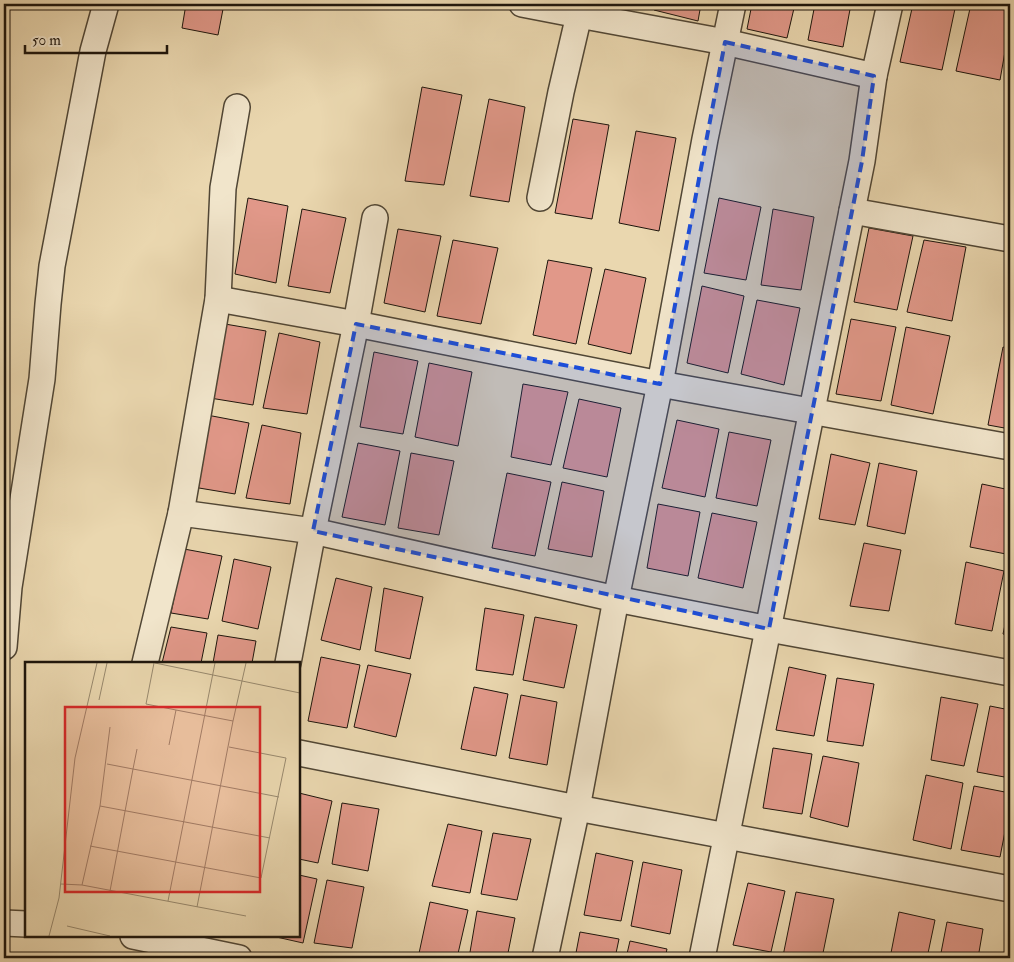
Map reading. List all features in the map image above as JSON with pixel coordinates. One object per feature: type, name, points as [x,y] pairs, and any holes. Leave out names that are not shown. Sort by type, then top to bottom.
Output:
[{"type":"street","points":[[4,646],[9,587],[42,379],[52,266],[93,50],[106,4]]},
{"type":"street","points":[[522,4],[725,42],[874,76]]},
{"type":"street","points":[[545,958],[577,808],[732,4]]},
{"type":"street","points":[[702,958],[862,161],[874,76],[890,4]]},
{"type":"street","points":[[540,198],[561,92],[579,15]]},
{"type":"street","points":[[145,662],[181,513],[218,299],[223,188],[237,107]]},
{"type":"street","points":[[852,210],[1010,240]]},
{"type":"street","points":[[288,662],[356,324],[375,218]]},
{"type":"street","points":[[218,299],[356,324],[660,384],[1010,447]]},
{"type":"street","points":[[181,513],[313,531],[616,599],[769,630],[1010,673]]},
{"type":"street","points":[[300,753],[577,808],[1010,889]]},
{"type":"street","points":[[4,923],[25,924]]},
{"type":"street","points":[[140,937],[237,950]]},
{"type":"highlighted area","points":[[725,42],[874,76],[862,161],[769,629],[313,531],[356,324],[660,384]]},
{"type":"building","points":[[186,4],[224,4],[218,35],[182,28]]},
{"type":"building","points":[[620,4],[646,4],[645,9]]},
{"type":"building","points":[[656,4],[701,4],[698,21],[654,10]]},
{"type":"building","points":[[752,4],[795,4],[787,38],[747,29]]},
{"type":"building","points":[[815,4],[851,4],[843,47],[808,40]]},
{"type":"building","points":[[913,4],[956,4],[942,70],[900,62]]},
{"type":"building","points":[[971,4],[997,4],[1010,7],[1010,23],[1000,80],[956,71]]},
{"type":"building","points":[[422,87],[462,95],[444,185],[405,181]]},
{"type":"building","points":[[489,99],[525,107],[509,202],[470,196]]},
{"type":"building","points":[[573,119],[609,125],[592,219],[555,213]]},
{"type":"building","points":[[636,131],[676,138],[659,231],[619,223]]},
{"type":"building","points":[[248,198],[288,206],[276,283],[235,274]]},
{"type":"building","points":[[719,198],[761,207],[746,280],[704,273]]},
{"type":"building","points":[[302,209],[346,218],[330,293],[288,286]]},
{"type":"building","points":[[773,209],[814,217],[801,290],[761,285]]},
{"type":"building","points":[[869,228],[913,236],[897,310],[854,302]]},
{"type":"building","points":[[398,229],[441,236],[425,312],[384,303]]},
{"type":"building","points":[[453,240],[498,248],[481,324],[437,316]]},
{"type":"building","points":[[924,240],[966,247],[952,321],[907,312]]},
{"type":"building","points":[[548,260],[592,268],[576,344],[533,335]]},
{"type":"building","points":[[605,269],[646,278],[631,354],[588,344]]},
{"type":"building","points":[[702,286],[744,296],[728,373],[687,363]]},
{"type":"building","points":[[757,300],[800,308],[784,385],[741,374]]},
{"type":"building","points":[[1010,314],[1010,333],[1007,332]]},
{"type":"building","points":[[851,319],[896,327],[881,401],[836,394]]},
{"type":"building","points":[[225,324],[266,331],[253,405],[210,398]]},
{"type":"building","points":[[906,327],[950,336],[933,414],[891,405]]},
{"type":"building","points":[[279,333],[320,342],[307,414],[263,408]]},
{"type":"building","points":[[1003,347],[1010,349],[1010,429],[988,425]]},
{"type":"building","points":[[374,352],[418,361],[403,434],[360,427]]},
{"type":"building","points":[[429,363],[472,372],[458,446],[415,437]]},
{"type":"building","points":[[523,384],[568,392],[551,465],[511,457]]},
{"type":"building","points":[[579,399],[621,408],[607,477],[563,468]]},
{"type":"building","points":[[207,415],[249,423],[235,494],[193,487]]},
{"type":"building","points":[[677,420],[719,429],[705,497],[662,488]]},
{"type":"building","points":[[262,425],[301,433],[290,504],[246,498]]},
{"type":"building","points":[[729,432],[771,440],[757,506],[716,498]]},
{"type":"building","points":[[358,443],[400,451],[385,525],[342,517]]},
{"type":"building","points":[[411,453],[454,461],[439,535],[398,528]]},
{"type":"building","points":[[831,454],[870,463],[855,525],[819,519]]},
{"type":"building","points":[[879,463],[917,471],[905,534],[867,526]]},
{"type":"building","points":[[507,473],[551,482],[535,556],[492,548]]},
{"type":"building","points":[[562,482],[604,491],[592,557],[548,549]]},
{"type":"building","points":[[982,484],[1010,490],[1010,534],[1006,554],[970,547]]},
{"type":"building","points":[[658,504],[700,512],[688,576],[647,568]]},
{"type":"building","points":[[712,513],[757,522],[743,588],[698,578]]},
{"type":"building","points":[[864,543],[901,550],[889,611],[850,606]]},
{"type":"building","points":[[184,549],[222,556],[208,619],[171,613]]},
{"type":"building","points":[[234,559],[271,567],[258,629],[222,621]]},
{"type":"building","points":[[966,562],[1004,571],[992,631],[955,624]]},
{"type":"building","points":[[336,578],[372,587],[360,650],[321,640]]},
{"type":"building","points":[[384,588],[423,597],[410,659],[375,651]]},
{"type":"building","points":[[1010,601],[1010,636],[1003,634]]},
{"type":"building","points":[[485,608],[524,615],[513,675],[476,670]]},
{"type":"building","points":[[535,617],[577,625],[564,688],[523,680]]},
{"type":"building","points":[[171,627],[207,633],[201,662],[162,662]]},
{"type":"building","points":[[218,635],[256,641],[252,662],[213,662]]},
{"type":"building","points":[[321,657],[360,665],[347,728],[308,721]]},
{"type":"building","points":[[368,665],[411,674],[396,737],[354,727]]},
{"type":"building","points":[[789,667],[826,675],[814,736],[776,730]]},
{"type":"building","points":[[837,678],[874,684],[863,746],[827,741]]},
{"type":"building","points":[[474,687],[508,694],[496,756],[461,749]]},
{"type":"building","points":[[521,695],[557,702],[547,765],[509,758]]},
{"type":"building","points":[[941,697],[978,704],[964,766],[931,760]]},
{"type":"building","points":[[990,706],[1010,710],[1010,778],[977,772]]},
{"type":"building","points":[[773,748],[812,754],[802,814],[763,808]]},
{"type":"building","points":[[823,756],[859,763],[848,827],[810,817]]},
{"type":"building","points":[[926,775],[963,783],[951,849],[913,840]]},
{"type":"building","points":[[974,786],[1010,793],[1010,806],[1000,857],[961,850]]},
{"type":"building","points":[[300,793],[332,801],[318,863],[300,859]]},
{"type":"building","points":[[342,803],[379,809],[368,871],[332,864]]},
{"type":"building","points":[[448,824],[482,831],[470,893],[432,886]]},
{"type":"building","points":[[493,833],[531,839],[517,900],[481,894]]},
{"type":"building","points":[[596,853],[633,861],[621,921],[584,915]]},
{"type":"building","points":[[643,862],[682,870],[670,934],[631,926]]},
{"type":"building","points":[[300,875],[317,879],[303,943],[276,937],[300,937]]},
{"type":"building","points":[[327,880],[364,887],[352,948],[314,943]]},
{"type":"building","points":[[748,883],[785,891],[771,952],[733,945]]},
{"type":"building","points":[[796,892],[834,899],[822,958],[783,956]]},
{"type":"building","points":[[430,902],[468,910],[457,958],[418,958]]},
{"type":"building","points":[[477,911],[515,918],[507,958],[469,958]]},
{"type":"building","points":[[899,912],[935,920],[927,958],[890,958]]},
{"type":"building","points":[[947,922],[983,929],[978,958],[940,958]]},
{"type":"building","points":[[580,932],[619,939],[615,958],[575,958]]},
{"type":"building","points":[[630,941],[667,949],[665,958],[626,958]]}]
